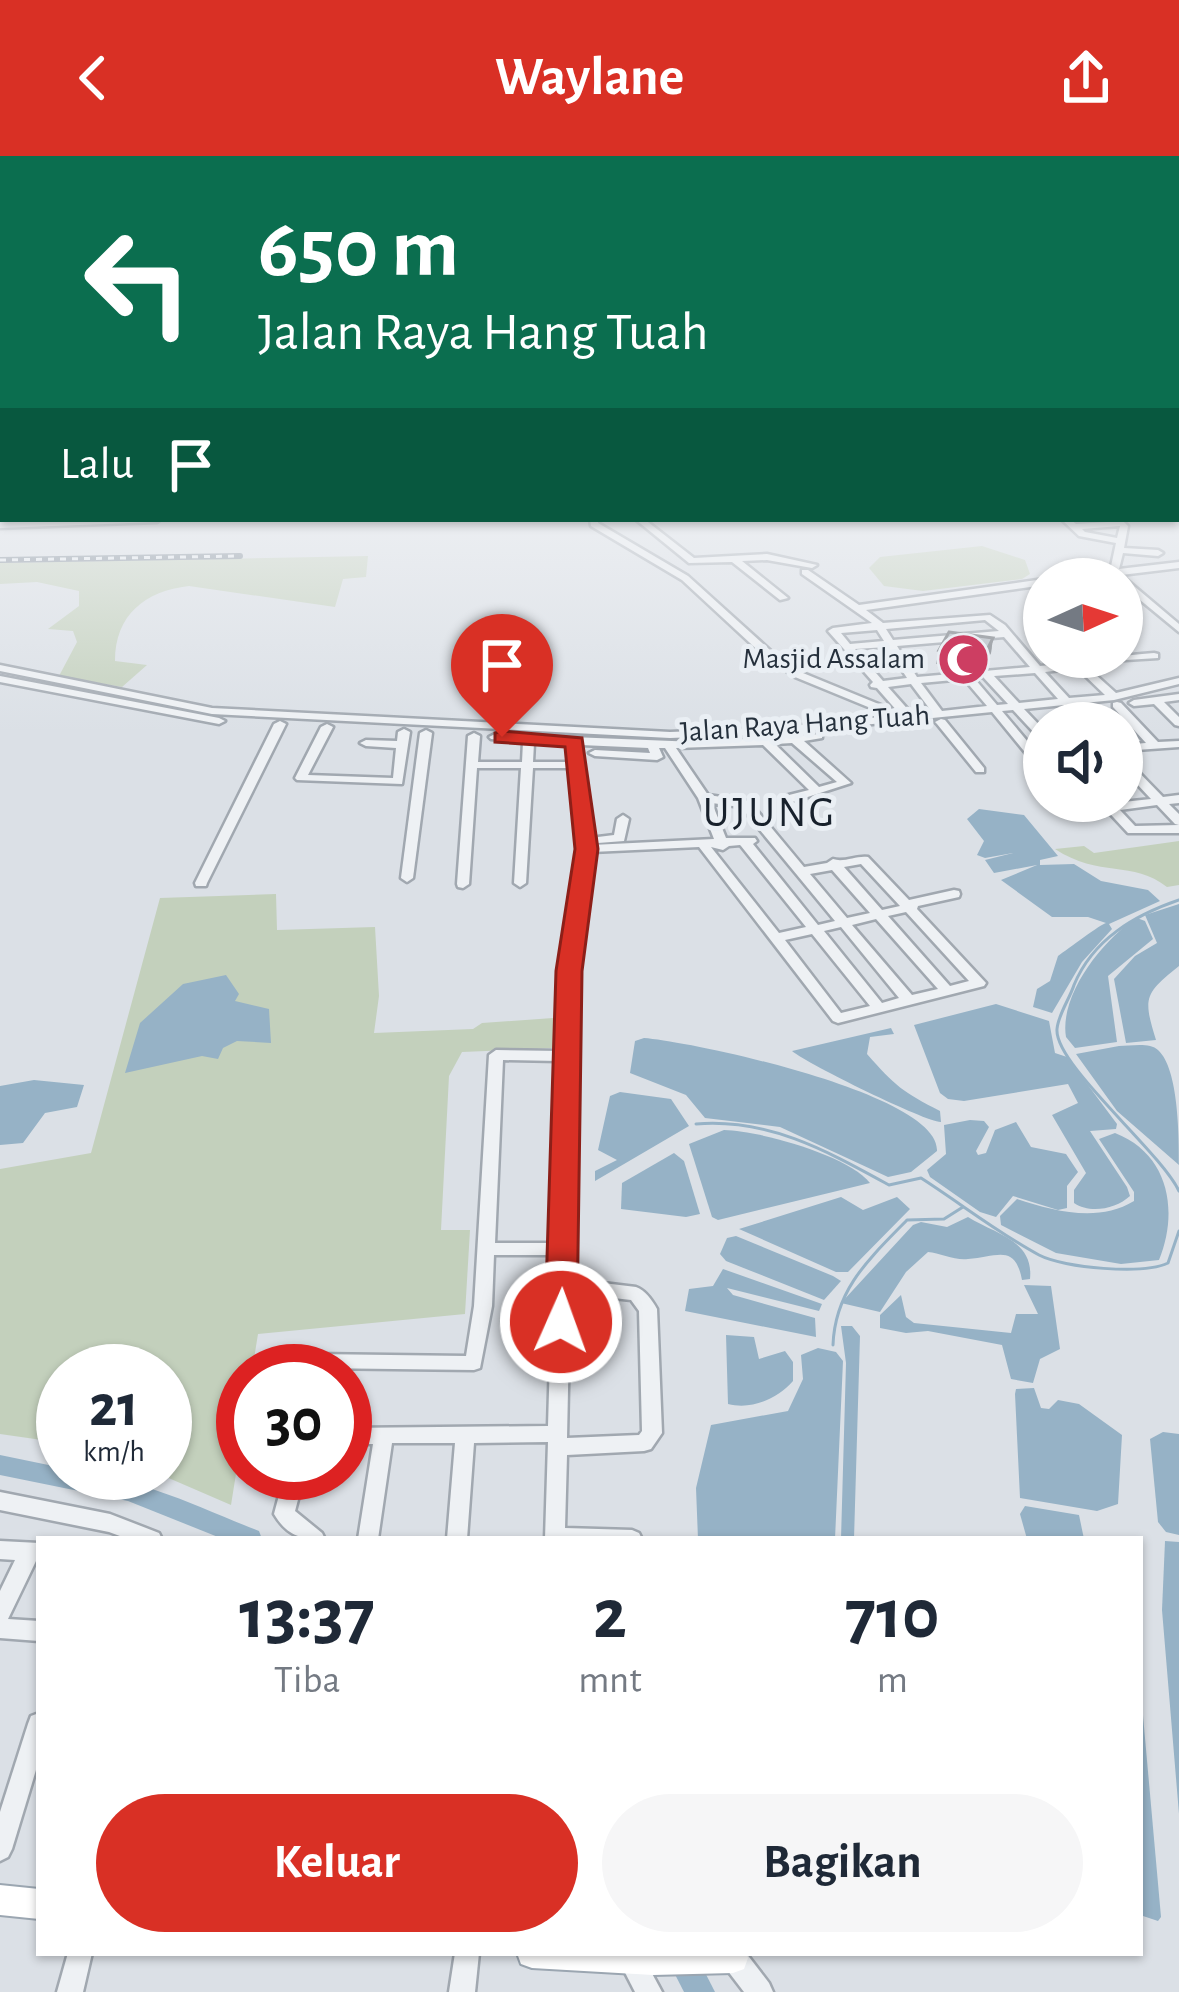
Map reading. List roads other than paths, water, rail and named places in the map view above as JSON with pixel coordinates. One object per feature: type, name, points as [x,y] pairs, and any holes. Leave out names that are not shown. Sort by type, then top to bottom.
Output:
[{"type":"main road","points":[[0,1900],[36,1904]]},
{"type":"main road","points":[[638,1957],[720,1956]]},
{"type":"street","points":[[656,561],[685,578],[767,653],[799,675],[907,717]]},
{"type":"street","points":[[736,561],[783,598]]},
{"type":"street","points":[[778,561],[802,569],[876,626],[980,770]]},
{"type":"street","points":[[1143,572],[1179,565]]},
{"type":"street","points":[[858,608],[1023,585]]},
{"type":"street","points":[[928,598],[945,611]]},
{"type":"street","points":[[1143,598],[1179,629]]},
{"type":"street","points":[[1155,608],[1179,606]]},
{"type":"street","points":[[907,717],[832,631],[987,617],[1023,656]]},
{"type":"street","points":[[846,647],[1005,634]]},
{"type":"street","points":[[1143,657],[1154,656]]},
{"type":"street","name":"Jalan Raya Hang Tuah","points":[[0,668],[212,711],[425,724],[710,735],[940,718]]},
{"type":"street","points":[[875,685],[1023,670]]},
{"type":"street","points":[[986,674],[1023,718]]},
{"type":"street","points":[[967,676],[1023,746]]},
{"type":"street","points":[[1043,678],[1067,702]]},
{"type":"street","points":[[1092,678],[1155,746]]},
{"type":"street","points":[[0,679],[201,720],[327,727],[403,738]]},
{"type":"street","name":"Jalan Raya Hang Tuah","points":[[1116,701],[1179,681]]},
{"type":"street","name":"Jalan Raya Hang Tuah","points":[[1107,702],[1179,697]]},
{"type":"street","points":[[1157,701],[1179,723]]},
{"type":"street","name":"Jalan Raya Hang Tuah","points":[[575,742],[657,757],[652,745],[766,742],[1023,710]]},
{"type":"street","points":[[201,884],[280,724]]},
{"type":"street","points":[[327,727],[301,778],[398,782],[403,738]]},
{"type":"street","points":[[407,878],[426,733]]},
{"type":"street","points":[[366,743],[426,733],[575,742],[586,845],[569,971],[555,1536]]},
{"type":"street","points":[[463,884],[474,736]]},
{"type":"street","points":[[520,883],[530,739]]},
{"type":"street","points":[[789,799],[844,783],[806,754],[795,739]]},
{"type":"street","points":[[766,742],[817,791]]},
{"type":"street","points":[[1143,747],[1179,743]]},
{"type":"street","points":[[669,746],[704,798],[723,846]]},
{"type":"street","points":[[784,758],[806,754]]},
{"type":"street","points":[[471,766],[577,765]]},
{"type":"street","points":[[1143,783],[1179,825]]},
{"type":"street","points":[[704,798],[745,804],[758,840],[803,871],[908,1000]]},
{"type":"street","points":[[1143,802],[1179,799]]},
{"type":"street","points":[[742,818],[812,929],[879,1008]]},
{"type":"street","points":[[586,845],[620,838],[623,819]]},
{"type":"street","points":[[1125,822],[1132,830],[1179,825]]},
{"type":"street","points":[[586,845],[705,847],[758,840]]},
{"type":"street","points":[[705,847],[838,1018],[979,983],[864,860],[803,871]]},
{"type":"street","points":[[833,863],[947,991]]},
{"type":"street","points":[[777,938],[954,894]]},
{"type":"street","points":[[372,1362],[474,1363],[496,1055],[567,1056]]},
{"type":"street","points":[[485,1250],[563,1250]]},
{"type":"street","points":[[372,1436],[644,1443],[652,1432],[649,1309],[637,1294],[562,1285]]},
{"type":"street","points":[[457,1536],[465,1435]]},
{"type":"street","points":[[368,1536],[384,1436]]},
{"type":"street","points":[[288,1500],[284,1514],[311,1536]]},
{"type":"street","points":[[0,1501],[110,1522],[145,1536]]},
{"type":"street","points":[[0,1550],[34,1552],[0,1613]]},
{"type":"street","points":[[0,1628],[36,1631]]},
{"type":"street","points":[[0,1849],[36,1734]]},
{"type":"street","points":[[70,1992],[79,1956]]},
{"type":"street","points":[[462,1992],[467,1956]]},
{"type":"street","points":[[720,1956],[760,1992]]},
{"type":"street","points":[[638,1957],[649,1992]]},
{"type":"water","points":[[979,809],[1023,815],[1023,822],[1030,822],[1058,856],[1040,860],[1040,865],[1074,864],[1101,881],[1148,890],[1160,901],[1109,924],[1112,929],[1082,962],[1052,1013],[1033,1007],[1037,989],[1050,981],[1058,956],[1106,923],[1088,917],[1052,917],[1001,880],[1037,865],[994,873],[985,860],[1013,853],[977,855],[984,841],[967,819]]},
{"type":"water","points":[[1179,904],[1179,966],[1159,983],[1148,1006],[1156,1040],[1126,1043],[1114,979],[1135,956],[1157,943],[1145,915]]},
{"type":"water","points":[[1137,918],[1145,921],[1153,939],[1108,976],[1117,1042],[1075,1048],[1066,1037],[1066,1021],[1076,986],[1098,954]]},
{"type":"water","points":[[226,975],[239,994],[235,1001],[269,1009],[271,1043],[237,1041],[223,1048],[218,1059],[202,1056],[125,1073],[140,1023],[183,984]]},
{"type":"water","points":[[996,1004],[1049,1021],[1055,1053],[1067,1057],[1117,1124],[1116,1129],[1090,1131],[1130,1196],[1095,1209],[1074,1203],[1074,1190],[1086,1173],[1052,1115],[1078,1103],[1068,1084],[964,1101],[940,1093],[914,1025]]},
{"type":"water","points":[[891,1028],[894,1034],[870,1037],[867,1054],[900,1087],[940,1111],[941,1122],[868,1092],[792,1051]]},
{"type":"water","points":[[644,1038],[759,1060],[859,1091],[900,1110],[927,1130],[937,1151],[911,1172],[888,1177],[780,1127],[705,1118],[686,1095],[630,1073],[635,1041]]},
{"type":"water","points":[[1150,1046],[1165,1059],[1176,1104],[1179,1165],[1117,1111],[1076,1054]]},
{"type":"water","points":[[34,1080],[84,1085],[77,1107],[45,1113],[23,1143],[0,1145],[0,1086]]},
{"type":"water","points":[[620,1092],[671,1099],[689,1126],[595,1181],[595,1171],[617,1160],[598,1150],[610,1096]]},
{"type":"water","points":[[984,1121],[989,1127],[978,1155],[986,1153],[995,1130],[1016,1122],[1031,1147],[1066,1154],[1078,1172],[1067,1186],[1067,1208],[1058,1210],[1013,1196],[996,1217],[980,1212],[930,1177],[927,1170],[946,1154],[944,1125]]},
{"type":"water","points":[[724,1130],[802,1146],[843,1163],[870,1183],[718,1220],[712,1217],[689,1144]]},
{"type":"water","points":[[1115,1133],[1147,1155],[1165,1186],[1168,1222],[1159,1260],[1121,1264],[1056,1253],[1001,1225],[1000,1216],[1017,1199],[1061,1211],[1091,1213],[1134,1201],[1134,1192],[1099,1139]]},
{"type":"water","points":[[674,1153],[684,1161],[700,1214],[686,1217],[621,1209],[622,1183]]},
{"type":"water","points":[[841,1197],[863,1210],[897,1197],[910,1209],[848,1272],[836,1272],[739,1229]]},
{"type":"water","points":[[968,1217],[1019,1247],[1030,1266],[1030,1279],[1022,1280],[1015,1261],[1003,1255],[963,1259],[928,1252],[906,1272],[880,1312],[841,1303],[913,1225],[947,1227]]},
{"type":"water","points":[[736,1236],[841,1281],[824,1300],[726,1261],[720,1254],[727,1238]]},
{"type":"water","points":[[723,1269],[822,1304],[819,1311],[727,1288],[733,1295],[815,1318],[816,1337],[685,1311],[689,1289],[713,1286]]},
{"type":"water","points":[[1024,1285],[1051,1286],[1060,1349],[1040,1359],[1033,1383],[1011,1379],[1002,1345],[928,1331],[880,1328],[880,1315],[901,1295],[906,1317],[914,1323],[1011,1333],[1016,1314],[1038,1314]]},
{"type":"water","points":[[841,1326],[852,1326],[860,1336],[854,1536],[841,1536],[846,1363]]},
{"type":"water","points":[[726,1335],[754,1337],[759,1359],[785,1351],[793,1362],[793,1381],[764,1402],[728,1404]]},
{"type":"water","points":[[818,1348],[836,1352],[843,1361],[835,1536],[698,1536],[696,1488],[711,1425],[788,1411],[803,1379],[801,1355]]},
{"type":"water","points":[[1034,1388],[1041,1408],[1049,1409],[1058,1400],[1079,1404],[1122,1435],[1118,1504],[1097,1511],[1020,1498],[1015,1394],[1016,1389]]},
{"type":"water","points":[[1163,1432],[1179,1434],[1179,1535],[1166,1532],[1158,1522],[1150,1439]]},
{"type":"water","points":[[1025,1506],[1079,1515],[1083,1536],[1026,1536],[1020,1514]]},
{"type":"water","points":[[1165,1541],[1179,1542],[1179,1814],[1162,1610]]},
{"type":"water","points":[[1143,1716],[1161,1917],[1158,1921],[1143,1916]]},
{"type":"waterway","points":[[1179,900],[1131,921],[1092,954],[1057,1029],[1072,1063],[1179,1191]]},
{"type":"waterway","points":[[696,1124],[773,1132],[820,1149],[889,1185],[921,1178],[1051,1260],[1104,1268],[1156,1267],[1168,1263],[1179,1231]]},
{"type":"waterway","points":[[833,1345],[840,1307],[880,1248],[907,1220],[944,1219],[963,1207]]},
{"type":"waterway","points":[[0,1465],[130,1491],[242,1536]]},
{"type":"waterway","points":[[681,1956],[700,1992]]},
{"type":"place","name":"Masjid Assalam","points":[[964,659]]},
{"type":"district","name":"UJUNG","points":[[770,813]]}]
